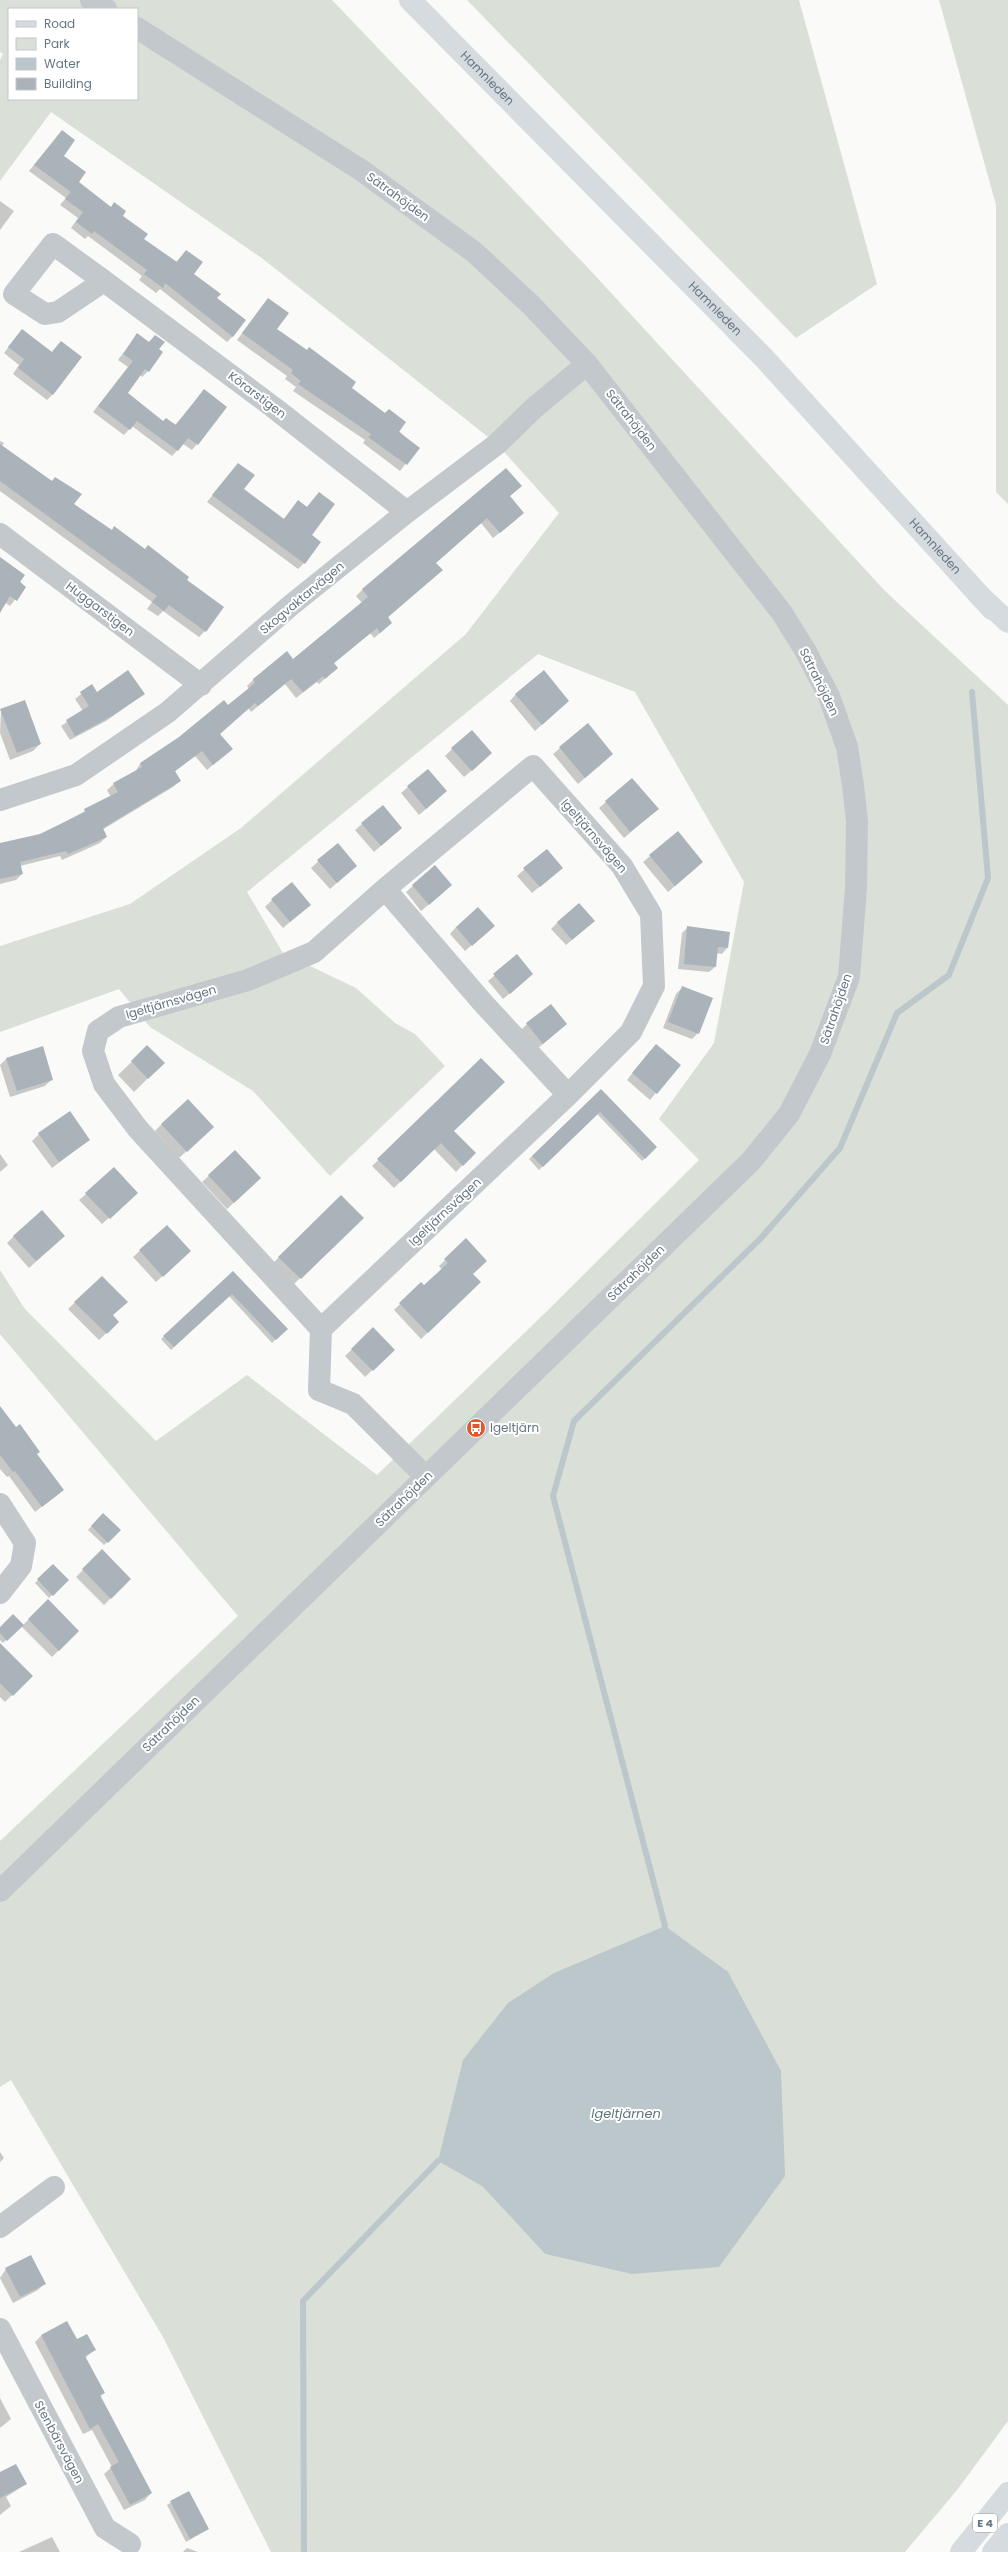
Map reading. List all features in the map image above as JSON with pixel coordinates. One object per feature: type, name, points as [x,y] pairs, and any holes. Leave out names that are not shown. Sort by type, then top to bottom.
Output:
[{"type":"main road","name":"Hamnleden","points":[[410,0],[764,358],[1008,628]]},
{"type":"main road","points":[[979,595],[1008,622]]},
{"type":"main road","name":"E 4","points":[[962,2552],[1008,2493]]},
{"type":"main road","name":"E 4","points":[[993,2552],[1008,2534]]},
{"type":"street","points":[[91,0],[104,8]]},
{"type":"street","name":"Sätrahöjden","points":[[0,1891],[751,1161],[789,1114],[820,1054],[836,1017],[849,977],[856,888],[857,822],[847,747],[828,696],[782,613],[587,364],[530,305],[474,252],[361,170],[138,29]]},
{"type":"street","name":"Körarstigen","points":[[104,281],[273,407],[407,512]]},
{"type":"street","name":"Skogvaktarvägen","points":[[0,800],[76,775],[168,712],[201,685],[290,606],[407,512],[497,444],[534,408],[587,364]]},
{"type":"street","name":"Huggarstigen","points":[[0,534],[201,685]]},
{"type":"street","name":"Igeltjärnsvägen","points":[[533,766],[622,866],[651,914],[654,986],[630,1032],[568,1095],[321,1329],[138,1129],[104,1084],[94,1051],[98,1031],[119,1017],[248,980],[314,952],[385,889],[533,766]]},
{"type":"street","points":[[385,889],[483,1004],[568,1095]]},
{"type":"street","points":[[321,1329],[319,1390],[353,1404],[426,1477]]},
{"type":"street","points":[[0,1504],[25,1543],[21,1566],[0,1593]]},
{"type":"street","points":[[0,2227],[54,2187]]},
{"type":"street","name":"Stenbärsvägen","points":[[0,2329],[104,2528],[130,2544]]},
{"type":"green space","points":[[0,0],[332,0],[590,270],[885,591],[1008,705],[1008,2421],[957,2490],[905,2552],[271,2552],[163,2337],[11,2080],[0,2087],[0,1841],[238,1616],[0,1334],[0,1270],[25,1309],[156,1441],[247,1375],[377,1475],[545,1313],[699,1160],[659,1119],[714,1043],[744,882],[635,692],[538,654],[247,892],[283,953],[356,988],[395,1023],[415,1034],[445,1066],[330,1176],[253,1091],[150,1027],[119,989],[0,1032],[0,946],[130,904],[241,828],[466,634],[559,513],[497,444],[263,259],[51,112],[0,181],[0,60],[3,54],[0,52]],"holes":[[[482,2186],[631,2274],[545,2254]]]},
{"type":"green space","points":[[467,0],[799,0],[877,284],[796,338]]},
{"type":"green space","points":[[939,0],[1008,0],[1008,504],[996,492],[996,205]]},
{"type":"water","name":"Igeltjärnen","points":[[665,1926],[728,1972],[781,2071],[785,2176],[719,2267],[631,2274],[545,2254],[482,2186],[438,2161],[463,2060],[508,2003],[554,1973]]},
{"type":"building","points":[[62,130],[75,140],[64,156],[86,172],[79,182],[111,207],[114,202],[126,211],[123,216],[148,234],[144,239],[177,262],[186,250],[203,262],[194,274],[221,294],[217,298],[246,320],[233,337],[165,283],[163,288],[144,274],[147,270],[94,231],[92,234],[76,222],[83,212],[65,199],[71,192],[34,165]]},
{"type":"building","points":[[268,298],[289,313],[277,329],[307,350],[309,347],[356,382],[352,388],[385,413],[389,409],[406,422],[399,432],[420,448],[407,465],[368,437],[371,434],[298,384],[301,381],[291,373],[293,370],[242,333]]},
{"type":"building","points":[[22,329],[52,352],[61,341],[82,357],[53,395],[18,368],[24,359],[8,347]]},
{"type":"building","points":[[137,333],[149,342],[155,335],[165,342],[159,349],[163,352],[149,372],[145,369],[128,393],[163,421],[166,418],[176,425],[204,389],[227,407],[198,445],[188,438],[178,451],[137,421],[130,430],[98,406],[133,361],[123,354]]},
{"type":"building","points":[[0,444],[52,481],[55,477],[82,494],[74,504],[112,530],[114,526],[145,549],[148,545],[189,577],[187,580],[224,607],[206,632],[169,605],[164,611],[152,602],[157,596],[0,481]]},
{"type":"building","points":[[238,463],[255,475],[244,489],[284,519],[298,500],[307,507],[319,492],[335,504],[312,535],[321,542],[305,564],[212,495]]},
{"type":"building","points":[[506,468],[522,486],[510,496],[524,513],[500,533],[487,518],[436,563],[443,570],[388,617],[392,623],[380,633],[377,628],[334,663],[338,668],[325,679],[323,676],[303,692],[291,679],[258,706],[255,703],[220,734],[233,749],[213,765],[202,751],[175,771],[181,781],[103,828],[107,837],[68,854],[66,851],[20,862],[23,874],[0,879],[0,843],[40,834],[85,812],[84,809],[118,792],[113,783],[142,767],[140,763],[179,737],[224,700],[228,705],[255,683],[253,679],[287,651],[293,659],[368,597],[362,589]]},
{"type":"building","points":[[0,557],[25,575],[20,582],[26,587],[17,601],[10,596],[0,613]]},
{"type":"building","points":[[128,670],[145,694],[112,716],[75,736],[66,720],[89,706],[80,692],[92,684],[97,692]]},
{"type":"building","points":[[544,670],[569,701],[542,725],[515,694]]},
{"type":"building","points":[[25,700],[41,744],[17,753],[0,709]]},
{"type":"building","points":[[588,723],[613,754],[585,778],[559,747]]},
{"type":"building","points":[[472,730],[492,753],[472,771],[451,748]]},
{"type":"building","points":[[428,769],[447,791],[426,809],[407,786]]},
{"type":"building","points":[[632,778],[659,809],[630,832],[605,801]]},
{"type":"building","points":[[383,805],[402,828],[381,846],[361,823]]},
{"type":"building","points":[[678,831],[703,862],[675,886],[649,855]]},
{"type":"building","points":[[338,843],[357,866],[337,883],[317,860]]},
{"type":"building","points":[[547,849],[563,868],[540,887],[523,868]]},
{"type":"building","points":[[435,865],[452,885],[429,905],[412,885]]},
{"type":"building","points":[[292,882],[311,905],[290,922],[271,899]]},
{"type":"building","points":[[579,903],[595,921],[572,940],[557,922]]},
{"type":"building","points":[[478,907],[495,926],[472,946],[456,927]]},
{"type":"building","points":[[687,926],[730,932],[728,948],[718,947],[716,967],[684,964]]},
{"type":"building","points":[[517,954],[533,974],[510,994],[493,974]]},
{"type":"building","points":[[682,986],[713,998],[699,1034],[668,1022]]},
{"type":"building","points":[[551,1004],[567,1024],[543,1044],[526,1023]]},
{"type":"building","points":[[656,1044],[681,1065],[657,1094],[632,1073]]},
{"type":"building","points":[[147,1045],[165,1063],[148,1079],[131,1061]]},
{"type":"building","points":[[43,1046],[53,1080],[17,1091],[6,1058]]},
{"type":"building","points":[[481,1058],[505,1082],[454,1131],[476,1153],[463,1166],[441,1143],[401,1182],[377,1159]]},
{"type":"building","points":[[601,1089],[657,1147],[645,1159],[600,1112],[543,1167],[532,1156]]},
{"type":"building","points":[[188,1099],[214,1127],[187,1152],[161,1124]]},
{"type":"building","points":[[70,1111],[90,1140],[59,1162],[38,1133]]},
{"type":"building","points":[[235,1150],[261,1178],[234,1203],[208,1175]]},
{"type":"building","points":[[114,1167],[138,1193],[110,1219],[85,1193]]},
{"type":"building","points":[[341,1195],[364,1218],[301,1279],[278,1257]]},
{"type":"building","points":[[42,1210],[65,1236],[36,1261],[13,1236]]},
{"type":"building","points":[[167,1225],[191,1251],[163,1277],[139,1250]]},
{"type":"building","points":[[466,1238],[487,1261],[473,1274],[481,1282],[428,1333],[399,1303],[421,1282],[424,1285],[448,1263],[444,1259]]},
{"type":"building","points":[[233,1271],[288,1329],[276,1340],[232,1294],[174,1347],[163,1336]]},
{"type":"building","points":[[102,1276],[128,1302],[113,1315],[119,1322],[107,1334],[74,1302]]},
{"type":"building","points":[[373,1327],[395,1350],[373,1371],[351,1349]]},
{"type":"building","points":[[0,1406],[16,1427],[20,1424],[40,1452],[37,1454],[64,1490],[42,1507],[15,1471],[13,1472],[0,1455]]},
{"type":"building","points":[[103,1513],[121,1530],[108,1543],[91,1526]]},
{"type":"building","points":[[102,1549],[131,1579],[111,1599],[82,1569]]},
{"type":"building","points":[[53,1564],[69,1580],[53,1596],[37,1579]]},
{"type":"building","points":[[48,1599],[79,1631],[59,1651],[28,1619]]},
{"type":"building","points":[[13,1614],[24,1625],[7,1641],[0,1633],[0,1627]]},
{"type":"building","points":[[0,1643],[33,1676],[13,1696],[0,1683]]},
{"type":"building","points":[[31,2255],[46,2284],[20,2297],[5,2268]]},
{"type":"building","points":[[67,2321],[77,2339],[87,2334],[96,2350],[85,2356],[105,2393],[100,2395],[152,2493],[130,2505],[110,2467],[119,2462],[98,2424],[90,2429],[41,2335]]},
{"type":"building","points":[[16,2464],[27,2484],[0,2498],[0,2472]]},
{"type":"building","points":[[189,2491],[209,2529],[190,2539],[170,2501]]},
{"type":"waterway","points":[[665,1926],[553,1496],[574,1421],[761,1238],[840,1148],[897,1013],[949,975],[988,878],[972,692]]},
{"type":"waterway","points":[[304,2552],[303,2301],[438,2161]]},
{"type":"place","name":"Igeltjärn","points":[[476,1428]]}]
